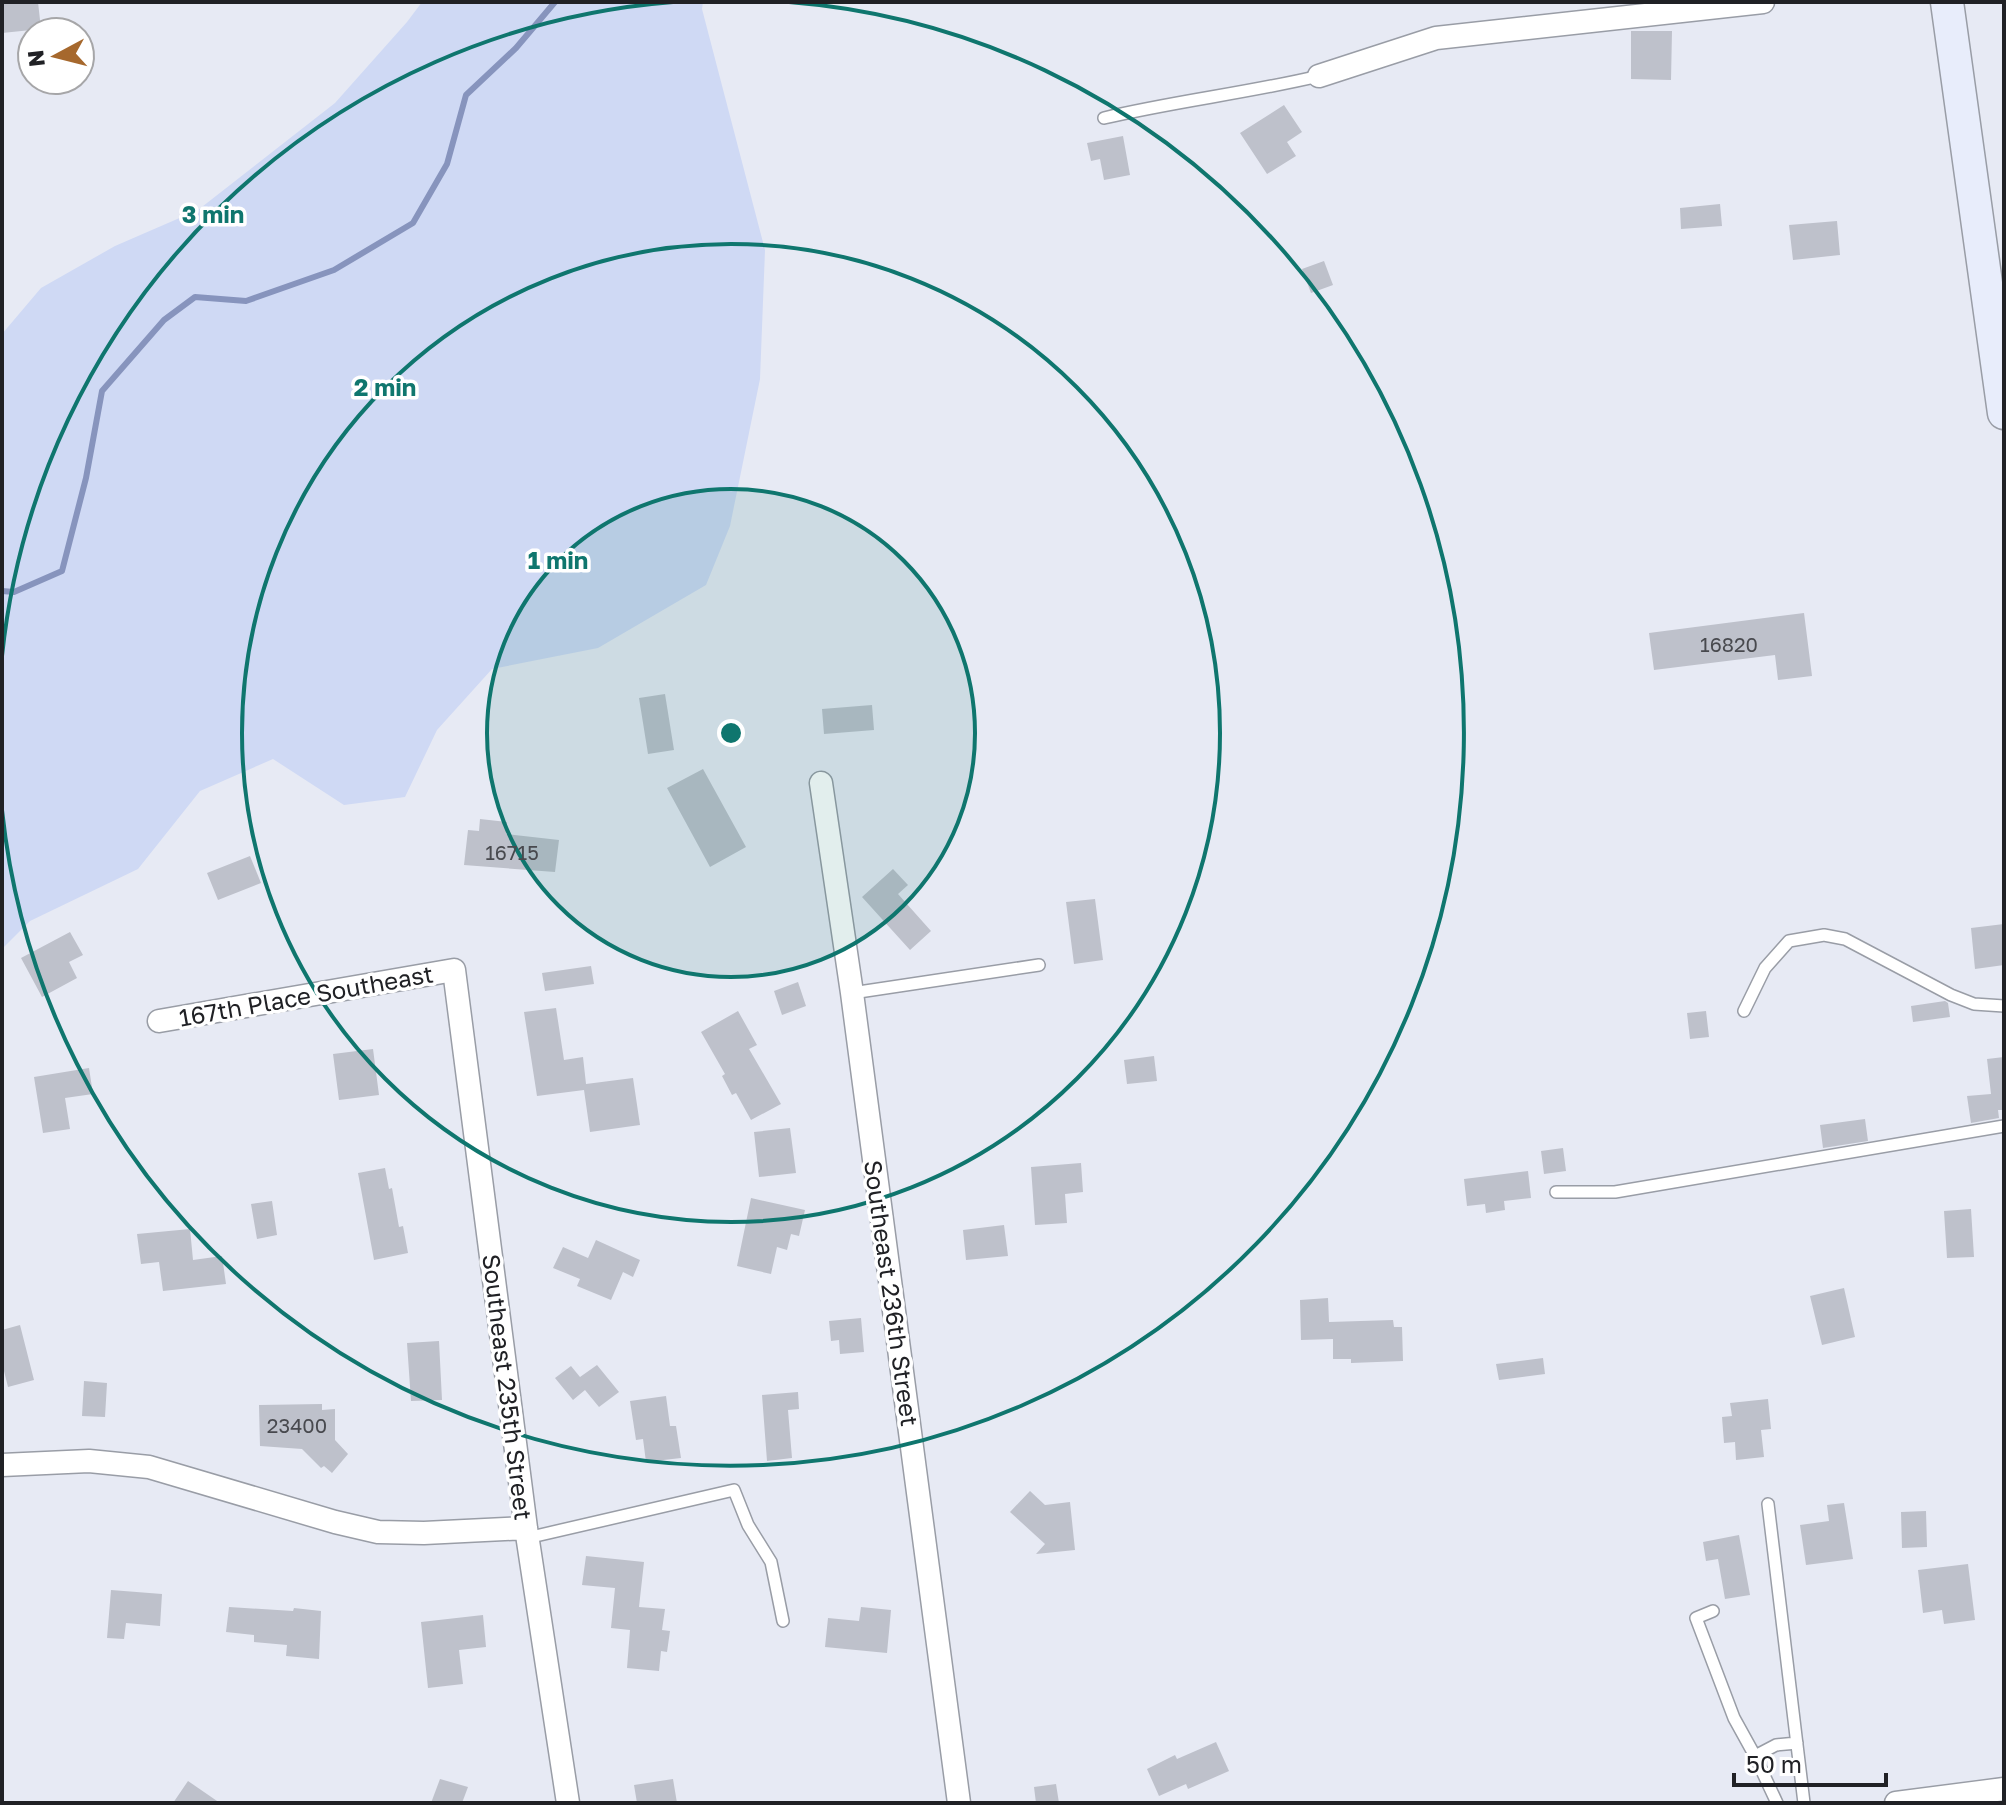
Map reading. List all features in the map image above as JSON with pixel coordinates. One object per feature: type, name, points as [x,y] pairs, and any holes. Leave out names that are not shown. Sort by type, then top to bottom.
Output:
[{"type":"main road","points":[[1947,2],[2004,413]]},
{"type":"street","points":[[1319,76],[1436,38],[1763,2]]},
{"type":"street","name":"Southeast 236th Street","points":[[821,783],[852,993],[959,1803]]},
{"type":"street","name":"167th Place Southeast","points":[[159,1021],[454,970]]},
{"type":"street","name":"Southeast 235th Street","points":[[454,970],[527,1533],[568,1803]]},
{"type":"street","points":[[2,1465],[89,1461],[149,1467],[378,1532],[527,1533]]},
{"type":"street","points":[[1896,1803],[2004,1789]]},
{"type":"lane","points":[[1104,118],[1319,76]]},
{"type":"lane","points":[[1744,1011],[1765,968],[1789,941],[1824,935],[1845,939],[1951,995],[1974,1004],[2004,1006]]},
{"type":"lane","points":[[852,993],[1039,965]]},
{"type":"lane","points":[[1556,1192],[1615,1192],[2004,1126]]},
{"type":"lane","points":[[527,1533],[734,1490],[748,1525],[771,1562],[783,1621]]},
{"type":"lane","points":[[1768,1504],[1804,1803]]},
{"type":"lane","points":[[1713,1611],[1696,1618],[1734,1718],[1777,1803]]},
{"type":"lane","points":[[1755,1756],[1776,1745],[1797,1743]]},
{"type":"shaded area","points":[[422,2],[703,2],[702,9],[765,250],[760,379],[730,526],[706,585],[598,648],[492,669],[437,730],[405,797],[344,805],[273,759],[200,791],[138,869],[30,921],[2,949],[2,334],[41,288],[115,246],[198,210],[335,103]]},
{"type":"building","points":[[2,2],[38,2],[40,16],[16,16],[16,32],[2,33]]},
{"type":"building","points":[[1631,31],[1672,31],[1671,80],[1631,79]]},
{"type":"building","points":[[1284,105],[1302,132],[1287,142],[1296,156],[1267,174],[1240,133]]},
{"type":"building","points":[[1123,136],[1130,175],[1104,180],[1100,159],[1091,161],[1087,143]]},
{"type":"building","points":[[1720,204],[1722,226],[1681,229],[1680,208]]},
{"type":"building","points":[[1837,221],[1840,255],[1793,260],[1789,225]]},
{"type":"building","points":[[1324,261],[1333,285],[1311,293],[1302,269]]},
{"type":"building","points":[[1804,613],[1812,676],[1778,680],[1775,655],[1654,670],[1649,633]]},
{"type":"building","points":[[665,694],[674,750],[648,754],[639,698]]},
{"type":"building","points":[[872,705],[874,730],[824,734],[822,709]]},
{"type":"building","points":[[703,769],[746,847],[710,867],[667,788]]},
{"type":"building","points":[[480,819],[507,822],[506,834],[559,840],[555,872],[464,865],[468,830],[479,831]]},
{"type":"building","points":[[250,856],[261,883],[218,900],[207,873]]},
{"type":"building","points":[[893,869],[908,885],[898,894],[931,931],[910,950],[862,897]]},
{"type":"building","points":[[1095,899],[1103,960],[1074,964],[1066,902]]},
{"type":"building","points":[[2004,924],[2004,965],[1975,969],[1971,928]]},
{"type":"building","points":[[70,932],[83,955],[69,962],[77,978],[42,997],[21,958]]},
{"type":"building","points":[[591,966],[594,984],[545,991],[542,973]]},
{"type":"building","points":[[798,982],[806,1006],[782,1015],[774,991]]},
{"type":"building","points":[[1945,1001],[1950,1017],[1913,1022],[1911,1006]]},
{"type":"building","points":[[556,1008],[564,1060],[583,1057],[586,1084],[633,1078],[640,1125],[590,1132],[584,1090],[537,1096],[524,1012]]},
{"type":"building","points":[[738,1011],[757,1045],[749,1049],[781,1104],[751,1120],[736,1093],[732,1095],[722,1076],[725,1074],[701,1032]]},
{"type":"building","points":[[1706,1011],[1709,1037],[1690,1039],[1687,1013]]},
{"type":"building","points":[[373,1049],[379,1095],[339,1100],[333,1054]]},
{"type":"building","points":[[1154,1056],[1157,1081],[1127,1084],[1124,1060]]},
{"type":"building","points":[[2004,1057],[2004,1110],[1998,1110],[1999,1118],[1971,1123],[1967,1096],[1991,1094],[1987,1059]]},
{"type":"building","points":[[89,1068],[93,1094],[65,1098],[70,1129],[43,1133],[34,1077]]},
{"type":"building","points":[[1865,1119],[1868,1141],[1823,1148],[1820,1125]]},
{"type":"building","points":[[790,1128],[796,1173],[759,1177],[754,1132]]},
{"type":"building","points":[[1563,1148],[1566,1171],[1544,1174],[1541,1151]]},
{"type":"building","points":[[1081,1163],[1083,1192],[1065,1194],[1067,1223],[1035,1225],[1031,1167]]},
{"type":"building","points":[[385,1168],[408,1253],[374,1260],[358,1173]]},
{"type":"building","points":[[1528,1171],[1531,1198],[1504,1201],[1505,1210],[1486,1213],[1485,1204],[1467,1206],[1464,1179]]},
{"type":"building","points":[[751,1198],[805,1210],[799,1236],[791,1234],[787,1250],[777,1247],[771,1274],[737,1266]]},
{"type":"building","points":[[272,1201],[277,1235],[257,1239],[251,1204]]},
{"type":"building","points":[[1971,1209],[1974,1257],[1947,1258],[1944,1211]]},
{"type":"building","points":[[1004,1225],[1008,1256],[966,1260],[963,1230]]},
{"type":"building","points":[[190,1229],[193,1260],[222,1256],[226,1284],[163,1291],[159,1262],[141,1264],[137,1234]]},
{"type":"building","points":[[596,1240],[640,1260],[633,1277],[623,1272],[611,1300],[577,1286],[580,1279],[553,1268],[563,1247],[588,1258]]},
{"type":"building","points":[[1844,1288],[1855,1337],[1822,1345],[1810,1296]]},
{"type":"building","points":[[1328,1298],[1329,1322],[1393,1320],[1394,1327],[1402,1327],[1403,1361],[1351,1363],[1351,1359],[1333,1359],[1333,1339],[1301,1340],[1300,1300]]},
{"type":"building","points":[[861,1318],[864,1352],[840,1354],[839,1340],[831,1341],[829,1321]]},
{"type":"building","points":[[20,1325],[34,1380],[8,1387],[2,1372],[2,1330]]},
{"type":"building","points":[[439,1341],[442,1400],[411,1401],[407,1343]]},
{"type":"building","points":[[1543,1358],[1545,1374],[1499,1380],[1496,1364]]},
{"type":"building","points":[[597,1365],[619,1392],[599,1407],[585,1390],[573,1400],[555,1378],[571,1366],[580,1377]]},
{"type":"building","points":[[84,1381],[107,1383],[105,1417],[82,1416]]},
{"type":"building","points":[[798,1392],[799,1409],[788,1410],[792,1458],[767,1461],[762,1395]]},
{"type":"building","points":[[666,1396],[670,1426],[676,1426],[681,1458],[646,1462],[643,1439],[636,1440],[630,1401]]},
{"type":"building","points":[[1768,1399],[1771,1429],[1761,1430],[1764,1457],[1736,1460],[1735,1442],[1724,1443],[1722,1417],[1732,1416],[1730,1403]]},
{"type":"building","points":[[322,1404],[322,1410],[335,1409],[335,1440],[348,1454],[332,1473],[324,1466],[321,1468],[302,1449],[260,1446],[259,1405]]},
{"type":"building","points":[[1030,1491],[1045,1505],[1070,1502],[1075,1550],[1036,1554],[1045,1544],[1010,1512]]},
{"type":"building","points":[[1844,1503],[1853,1559],[1806,1565],[1800,1525],[1829,1521],[1827,1505]]},
{"type":"building","points":[[1926,1511],[1927,1547],[1902,1548],[1901,1512]]},
{"type":"building","points":[[1739,1535],[1750,1595],[1725,1599],[1718,1559],[1706,1561],[1703,1542]]},
{"type":"building","points":[[586,1556],[644,1562],[639,1607],[665,1609],[662,1630],[670,1631],[667,1652],[661,1651],[659,1671],[627,1668],[630,1630],[611,1628],[615,1588],[582,1585]]},
{"type":"building","points":[[1968,1564],[1975,1620],[1944,1624],[1942,1610],[1923,1613],[1918,1570]]},
{"type":"building","points":[[111,1590],[162,1594],[160,1626],[126,1623],[124,1639],[107,1638]]},
{"type":"building","points":[[229,1607],[321,1611],[319,1659],[286,1656],[287,1645],[254,1642],[254,1635],[226,1632]]},
{"type":"building","points":[[861,1607],[891,1610],[887,1653],[825,1647],[828,1618],[859,1621]]},
{"type":"building","points":[[483,1615],[486,1647],[459,1650],[463,1684],[428,1688],[421,1622]]},
{"type":"building","points":[[1216,1742],[1229,1771],[1188,1789],[1186,1784],[1159,1796],[1147,1769],[1175,1755],[1177,1759]]},
{"type":"building","points":[[440,1779],[468,1787],[462,1803],[431,1803]]},
{"type":"building","points":[[673,1779],[677,1803],[637,1803],[634,1785]]},
{"type":"building","points":[[188,1781],[220,1803],[173,1803]]},
{"type":"building","points":[[1056,1784],[1059,1803],[1036,1803],[1034,1787]]},
{"type":"waterway","points":[[2,591],[14,592],[62,571],[86,478],[102,391],[164,320],[195,297],[246,301],[334,270],[413,223],[447,164],[466,95],[516,48],[555,2]]}]
